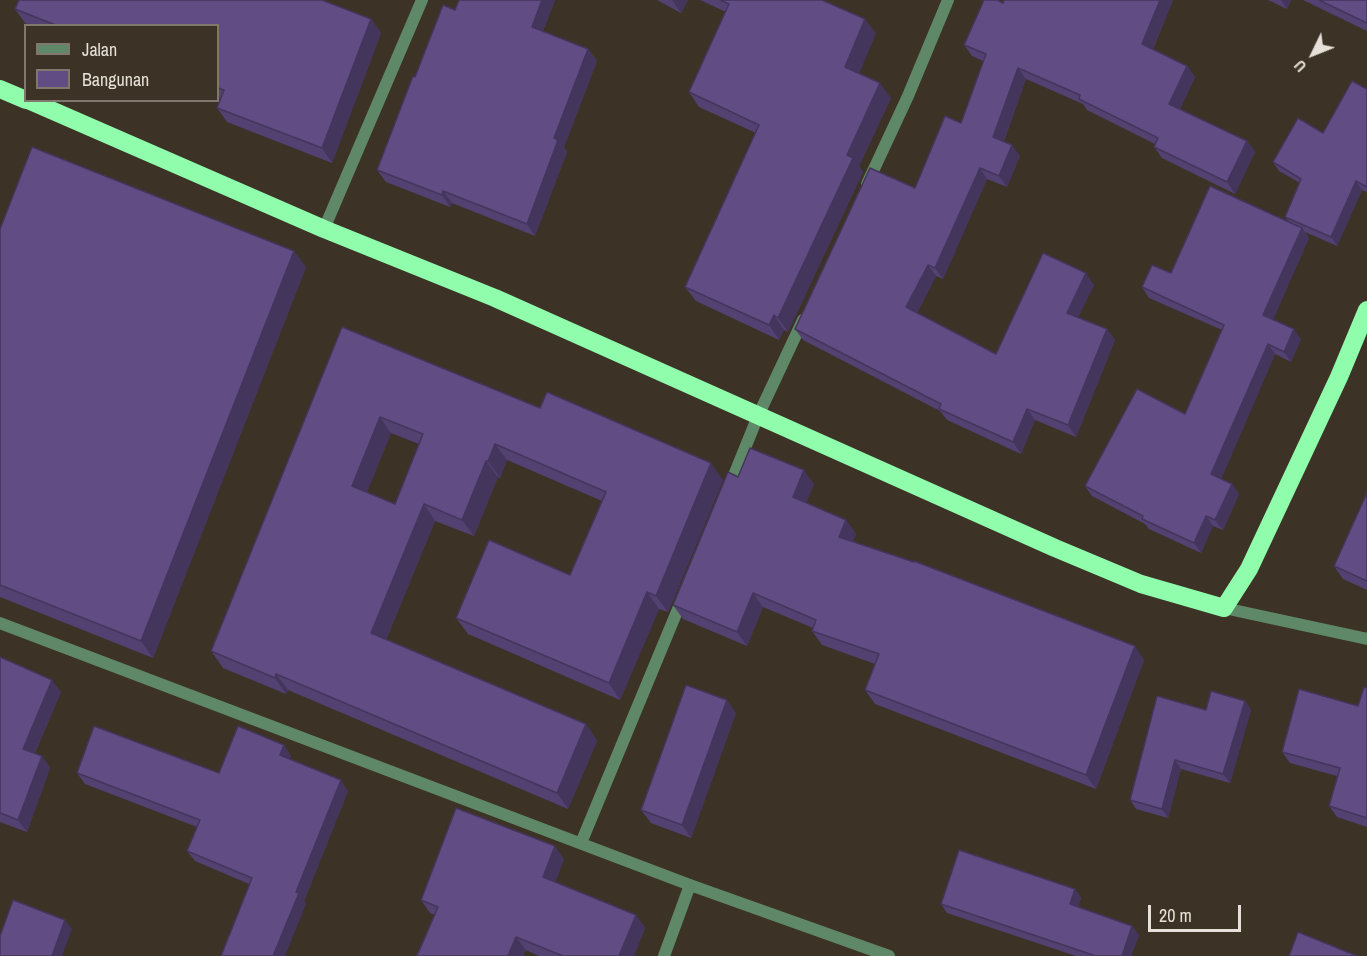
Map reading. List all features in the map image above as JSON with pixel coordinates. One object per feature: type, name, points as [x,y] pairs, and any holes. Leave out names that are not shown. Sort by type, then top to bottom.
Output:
[{"type":"highway","points":[[0,88],[24,99]]},
{"type":"highway","points":[[31,102],[324,229],[495,298],[1109,571],[1224,609],[1249,569],[1339,377],[1367,310]]},
{"type":"street","points":[[324,229],[422,0]]},
{"type":"street","points":[[863,192],[908,96],[948,0]]},
{"type":"street","points":[[722,504],[758,416],[808,309]]},
{"type":"street","points":[[580,843],[690,580]]},
{"type":"street","points":[[1224,609],[1367,639]]},
{"type":"street","points":[[0,623],[690,885],[889,956]]},
{"type":"street","points":[[664,956],[690,885]]},
{"type":"building","points":[[19,0],[322,0],[371,19],[322,148],[217,108],[224,90],[219,88],[219,24],[53,24],[15,9]]},
{"type":"building","points":[[459,0],[542,0],[532,27],[588,49],[554,138],[558,140],[527,224],[443,191],[442,195],[377,170],[443,5],[455,10]]},
{"type":"building","points":[[720,0],[822,0],[865,19],[845,67],[880,83],[847,155],[853,158],[778,318],[774,315],[769,325],[685,287],[759,125],[689,92],[729,4]]},
{"type":"building","points":[[984,0],[997,0],[1003,3],[1004,0],[1160,0],[1142,44],[1187,66],[1169,104],[1247,141],[1227,182],[1154,147],[1158,138],[1079,99],[1080,95],[1018,68],[993,137],[1012,145],[999,176],[980,168],[935,268],[928,265],[906,307],[996,354],[1043,253],[1086,273],[1067,313],[1107,329],[1068,425],[1027,409],[1013,442],[939,409],[941,404],[795,329],[870,168],[915,188],[945,116],[961,123],[986,54],[964,45]]},
{"type":"building","points":[[1319,0],[1367,0],[1367,23]]},
{"type":"building","points":[[1352,81],[1367,89],[1367,187],[1356,181],[1331,237],[1285,217],[1301,179],[1273,162],[1298,118],[1323,133]]},
{"type":"building","points":[[32,147],[294,251],[141,641],[0,585],[0,229]]},
{"type":"building","points":[[1210,186],[1302,228],[1263,315],[1294,329],[1284,352],[1268,344],[1211,474],[1232,484],[1215,520],[1206,516],[1194,543],[1142,519],[1143,516],[1085,486],[1137,389],[1185,414],[1224,325],[1142,287],[1152,265],[1171,273]]},
{"type":"building","points":[[342,327],[540,408],[547,392],[711,463],[656,596],[647,592],[609,683],[456,618],[489,540],[570,575],[606,492],[495,444],[462,520],[424,504],[371,633],[586,724],[557,793],[276,674],[275,678],[211,651]],"holes":[[[380,417],[423,434],[395,504],[352,486]]]},
{"type":"building","points":[[750,448],[804,470],[793,497],[846,520],[839,537],[914,561],[1135,646],[1086,775],[865,690],[879,654],[812,631],[816,620],[753,593],[737,632],[673,605],[728,472],[738,477]]},
{"type":"building","points":[[1367,493],[1367,581],[1334,566]]},
{"type":"building","points":[[0,657],[52,680],[23,749],[42,756],[18,820],[0,813]]},
{"type":"building","points":[[686,685],[727,700],[682,825],[641,810]]},
{"type":"building","points":[[1364,687],[1367,688],[1367,818],[1329,806],[1340,768],[1282,752],[1299,689],[1358,706]]},
{"type":"building","points":[[1211,691],[1245,701],[1223,774],[1175,760],[1162,809],[1130,800],[1157,696],[1206,710]]},
{"type":"building","points":[[94,726],[219,773],[238,726],[284,745],[280,755],[341,780],[273,956],[221,956],[252,878],[187,851],[200,820],[77,773]]},
{"type":"building","points":[[456,808],[555,846],[543,877],[636,915],[619,956],[563,956],[516,937],[508,956],[417,956],[438,907],[421,900]]},
{"type":"building","points":[[959,850],[1075,889],[1070,904],[1132,926],[1122,956],[1093,956],[941,904]]},
{"type":"building","points":[[13,900],[65,920],[52,956],[0,956],[0,936]]},
{"type":"building","points":[[1298,932],[1357,956],[1289,956]]}]
